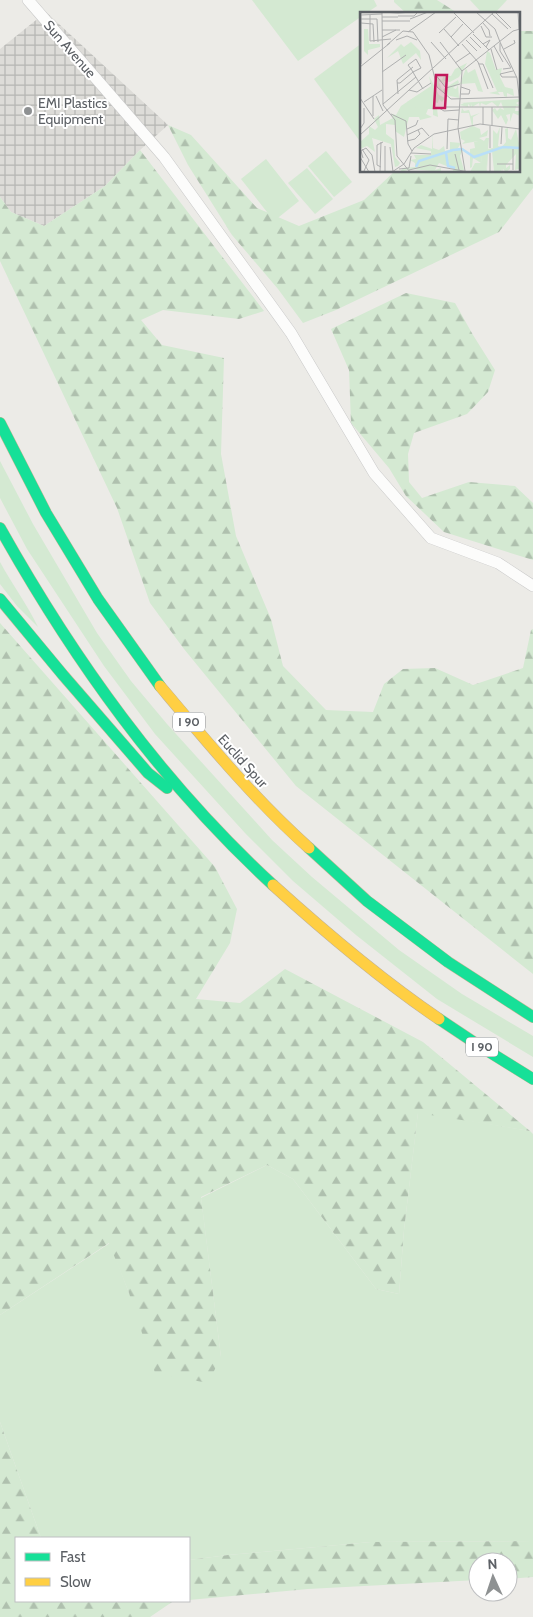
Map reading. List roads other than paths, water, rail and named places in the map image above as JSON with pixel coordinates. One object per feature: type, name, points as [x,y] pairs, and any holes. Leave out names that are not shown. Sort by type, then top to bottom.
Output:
[{"type":"highway","name":"Euclid Spur","points":[[0,423],[63,545],[116,626],[177,708],[235,776],[302,842],[374,905],[487,989],[533,1017]]},
{"type":"highway","points":[[0,528],[44,604],[97,684],[153,758],[214,828],[319,928],[431,1014],[529,1083]]},
{"type":"highway","points":[[0,599],[148,773],[214,828]]},
{"type":"highway","points":[[449,962],[525,998]]},
{"type":"street","name":"Sun Avenue","points":[[28,0],[164,157],[291,333],[374,473],[431,538],[498,563],[533,586]]},
{"type":"place","name":"EMI Plastics Equipment","points":[[28,111]]}]
